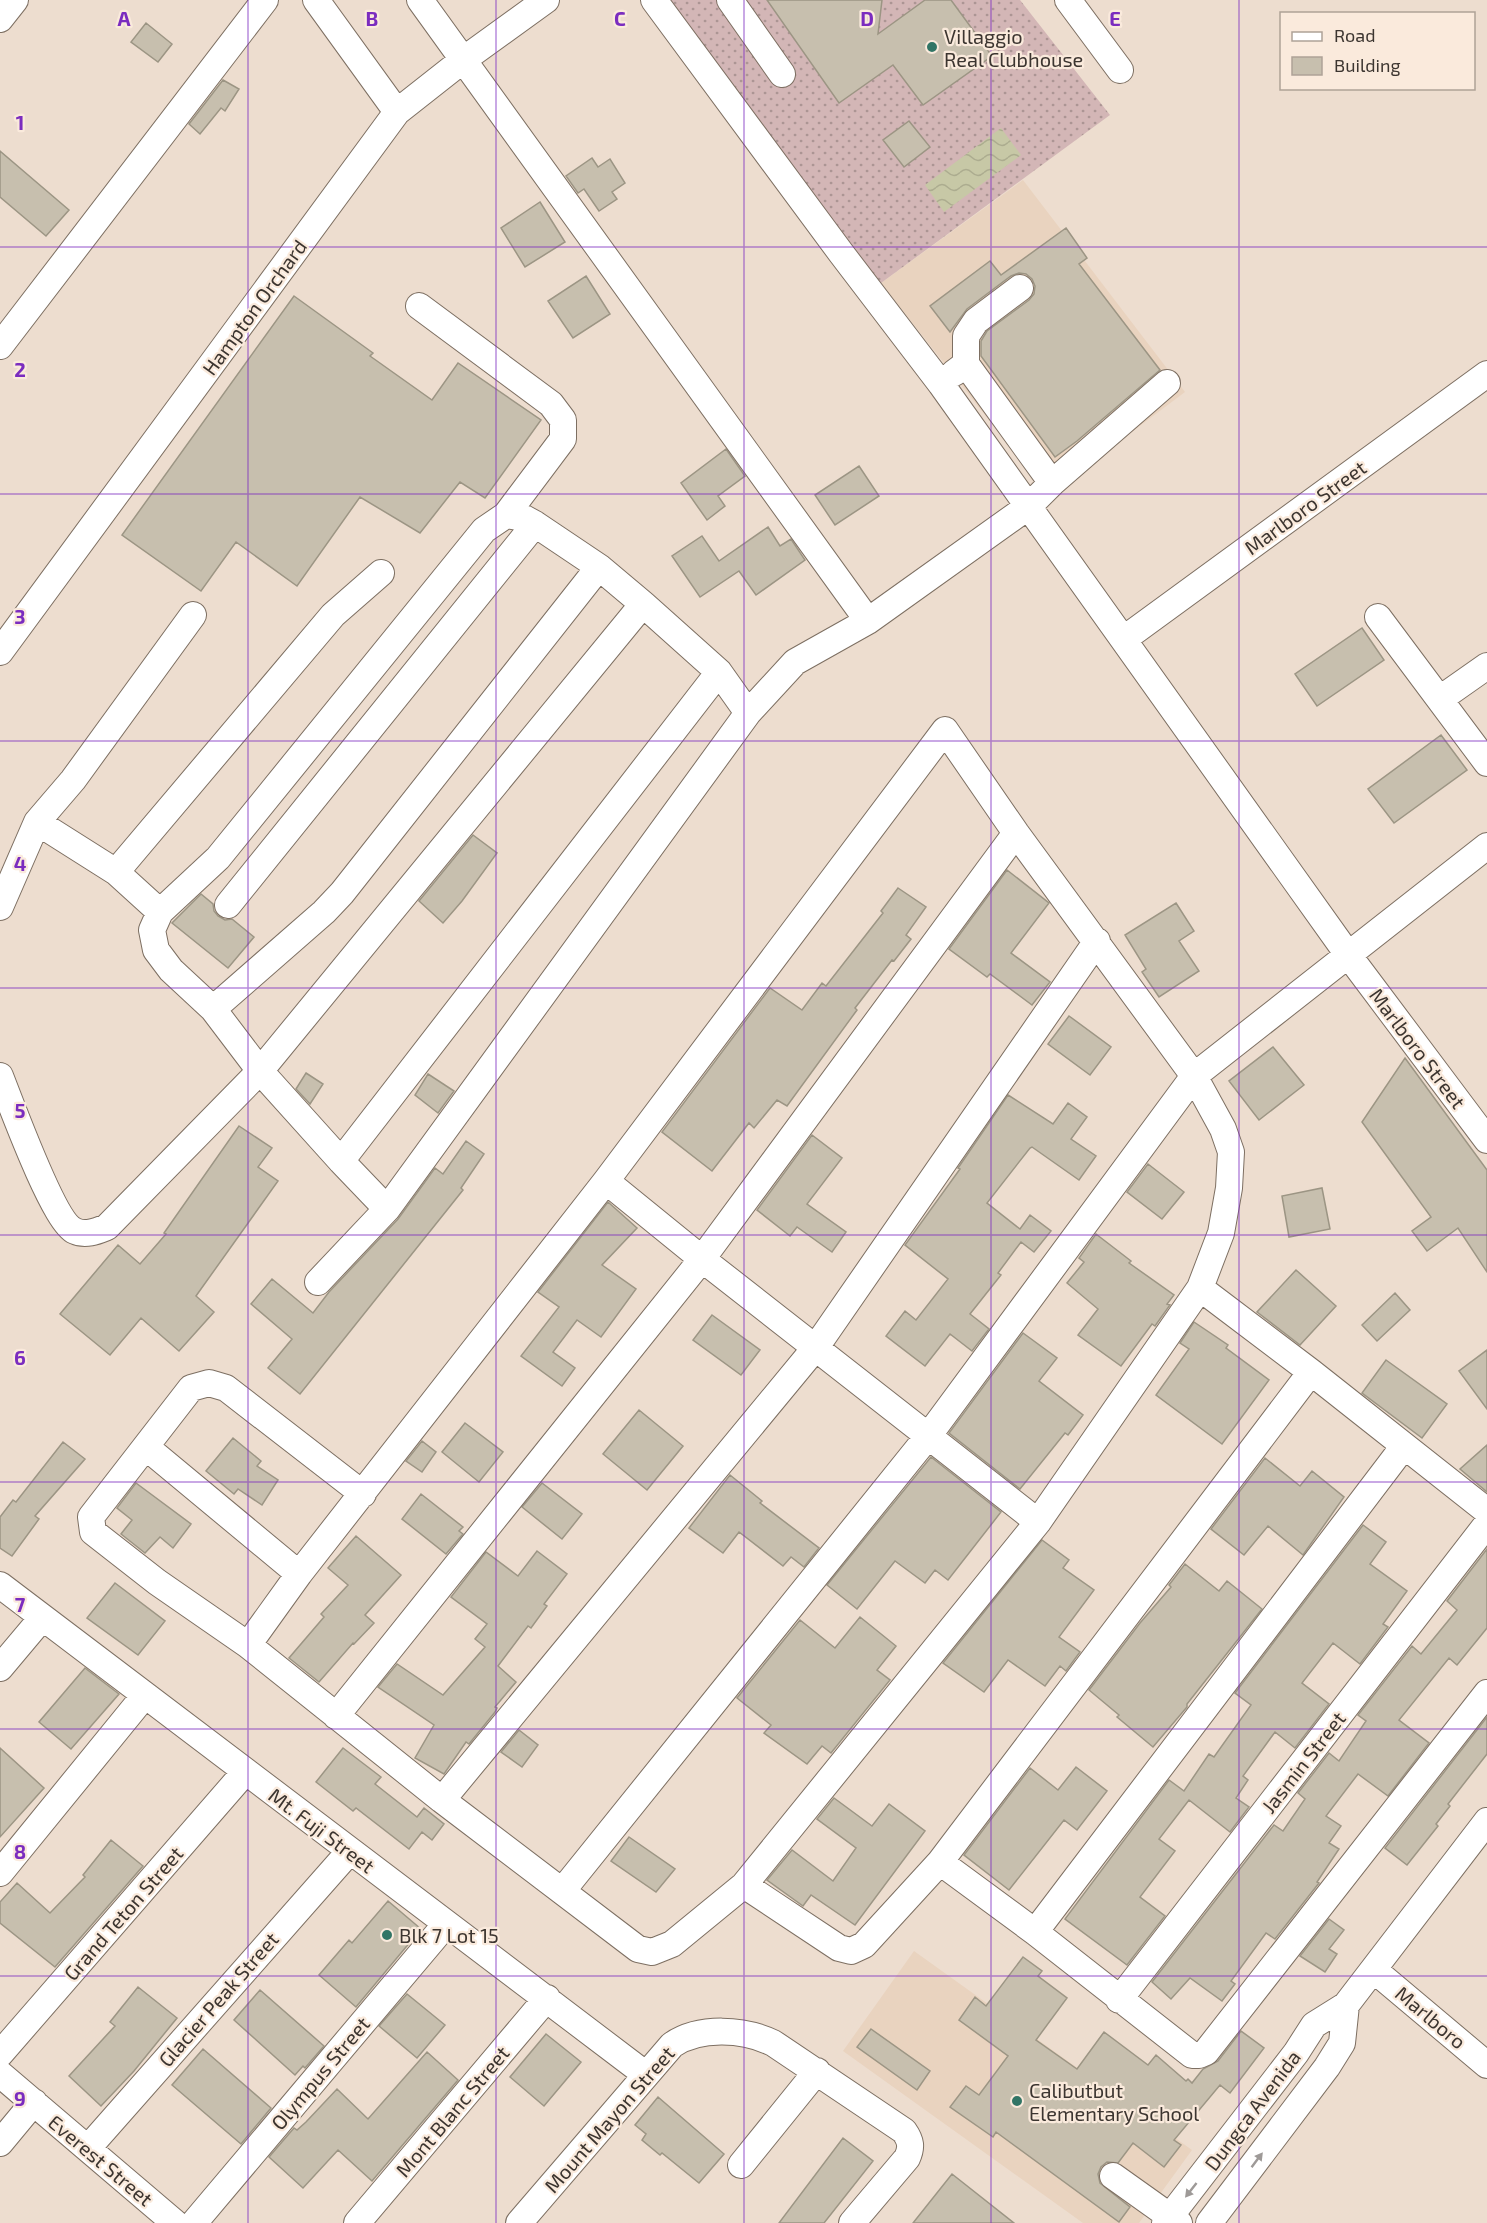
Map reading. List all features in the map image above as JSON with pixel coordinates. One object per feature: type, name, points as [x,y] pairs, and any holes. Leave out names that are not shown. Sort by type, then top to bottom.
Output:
[{"type":"street","points":[[0,19],[15,0]]},
{"type":"street","points":[[0,346],[265,0]]},
{"type":"street","points":[[316,0],[397,112]]},
{"type":"street","points":[[420,0],[868,621]]},
{"type":"street","name":"Hampton Orchard","points":[[0,652],[397,112],[463,60],[546,0]]},
{"type":"street","name":"Marlboro Street","points":[[654,0],[941,384],[1348,956],[1487,1140]]},
{"type":"street","points":[[730,0],[783,74]]},
{"type":"street","points":[[1068,0],[1120,70]]},
{"type":"street","points":[[1020,288],[976,321],[966,336],[966,364],[1053,483]]},
{"type":"street","points":[[387,1209],[260,1071],[213,1010],[171,970],[156,950],[152,930],[160,912],[199,873],[218,858],[483,530],[506,515],[563,439],[563,420],[551,404],[419,306]]},
{"type":"street","points":[[941,384],[966,364]]},
{"type":"street","name":"Marlboro Street","points":[[1124,639],[1487,374]]},
{"type":"street","points":[[318,1282],[387,1209],[748,713],[795,662],[868,621],[1029,506],[1167,383]]},
{"type":"street","points":[[506,515],[524,518],[535,524],[599,567],[719,672],[748,713]]},
{"type":"street","points":[[228,905],[535,524]]},
{"type":"street","points":[[213,1010],[324,912],[342,893],[599,567]]},
{"type":"street","points":[[116,872],[333,615],[381,573]]},
{"type":"street","points":[[0,1076],[47,1192],[63,1221],[75,1231],[88,1233],[107,1227],[260,1071],[643,604]]},
{"type":"street","points":[[0,907],[37,822],[73,780],[193,615]]},
{"type":"street","points":[[1378,616],[1487,763]]},
{"type":"street","points":[[1440,699],[1487,666]]},
{"type":"street","points":[[341,1161],[719,672]]},
{"type":"street","points":[[248,1645],[299,1574],[363,1494],[606,1181],[945,730],[1016,833],[1194,1076],[1222,1129],[1231,1152],[1229,1188],[1221,1233],[1200,1288],[1038,1522],[744,1885],[672,1944],[652,1952],[638,1949],[442,1800],[248,1645],[157,1582],[93,1532],[91,1517],[191,1388],[209,1383],[226,1388],[363,1494]]},
{"type":"street","points":[[37,822],[116,872],[160,912]]},
{"type":"street","points":[[336,1716],[702,1259],[1016,833]]},
{"type":"street","points":[[563,1890],[929,1435],[1194,1076],[1487,846]]},
{"type":"street","points":[[442,1800],[816,1347],[1097,941]]},
{"type":"street","points":[[606,1181],[1038,1522]]},
{"type":"street","points":[[1200,1288],[1487,1510]]},
{"type":"street","points":[[744,1885],[839,1948],[851,1951],[864,1945],[940,1862],[1311,1372]]},
{"type":"street","points":[[1035,1932],[1404,1446]]},
{"type":"street","points":[[146,1447],[299,1574]]},
{"type":"street","name":"Jasmin Street","points":[[1119,2000],[1487,1524]]},
{"type":"street","name":"Mt. Fuji Street","points":[[0,1585],[645,2074]]},
{"type":"street","points":[[0,1668],[42,1618]]},
{"type":"street","points":[[940,1862],[1035,1932],[1192,2055],[1203,2054],[1487,1693]]},
{"type":"street","points":[[0,1873],[145,1695]]},
{"type":"street","name":"Grand Teton Street","points":[[0,2054],[245,1772]]},
{"type":"street","points":[[1374,1970],[1487,1821]]},
{"type":"street","name":"Glacier Peak Street","points":[[88,2148],[350,1851]]},
{"type":"street","name":"Olympus Street","points":[[194,2223],[446,1924]]},
{"type":"street","name":"Dungca Avenida","points":[[1171,2221],[1296,2053],[1314,2025],[1346,2006],[1374,1970]]},
{"type":"street","name":"Marlboro","points":[[1374,1970],[1487,2065]]},
{"type":"street","name":"Mont Blanc Street","points":[[357,2223],[547,1998]]},
{"type":"street","name":"Dungca Avenida","points":[[1209,2223],[1327,2067],[1342,2043],[1346,2006]]},
{"type":"street","name":"Mount Mayon Street","points":[[519,2223],[672,2044],[694,2033],[710,2032],[760,2037],[773,2043],[904,2131],[911,2149],[907,2158],[852,2223]]},
{"type":"street","points":[[741,2165],[817,2071]]},
{"type":"street","name":"Everest Street","points":[[0,2074],[175,2223]]},
{"type":"street","points":[[0,2143],[34,2102]]},
{"type":"street","points":[[1113,2176],[1171,2221]]},
{"type":"shaded area","points":[[670,0],[1020,0],[1110,115],[881,283],[662,4]]},
{"type":"shaded area","points":[[1023,180],[1185,392],[1048,495],[881,283]]},
{"type":"shaded area","name":"Calibutbut Elementary School","points":[[914,1951],[1192,2150],[1139,2223],[1083,2223],[843,2051]]},
{"type":"water","points":[[1001,128],[1021,155],[944,212],[925,185]]},
{"type":"building","points":[[767,0],[882,0],[878,34],[925,0],[951,0],[992,56],[923,105],[893,65],[839,103]]},
{"type":"building","points":[[146,23],[172,44],[158,62],[131,42]]},
{"type":"building","points":[[223,80],[239,89],[225,111],[221,108],[200,134],[189,124]]},
{"type":"building","points":[[909,121],[930,147],[904,167],[883,140]]},
{"type":"building","points":[[0,151],[69,210],[46,236],[0,197]]},
{"type":"building","points":[[592,158],[598,167],[610,159],[625,183],[612,192],[617,199],[599,211],[584,189],[578,193],[566,176]]},
{"type":"building","points":[[540,202],[565,242],[525,267],[501,228]]},
{"type":"building","points":[[1066,228],[1087,258],[1079,264],[1160,370],[1055,457],[981,356],[981,341],[987,331],[1034,294],[1035,286],[1032,279],[1026,274],[1019,273],[1011,276],[967,309],[950,332],[930,306],[990,261],[1001,275]]},
{"type":"building","points":[[586,276],[610,314],[573,338],[548,301]]},
{"type":"building","points":[[294,296],[373,353],[370,356],[432,400],[458,363],[541,420],[485,498],[460,482],[420,533],[360,497],[297,586],[236,542],[201,591],[122,535]]},
{"type":"building","points":[[726,449],[745,476],[718,496],[725,506],[707,520],[681,483]]},
{"type":"building","points":[[859,466],[879,496],[835,525],[815,495]]},
{"type":"building","points":[[768,527],[780,546],[791,539],[805,560],[756,595],[739,571],[700,597],[672,556],[702,536],[719,561]]},
{"type":"building","points":[[1362,628],[1384,660],[1317,706],[1295,674]]},
{"type":"building","points":[[1441,735],[1467,770],[1394,823],[1368,789]]},
{"type":"building","points":[[473,835],[497,853],[443,923],[419,901]]},
{"type":"building","points":[[1007,870],[1049,903],[1011,953],[1050,982],[1032,1005],[990,974],[987,977],[949,949]]},
{"type":"building","points":[[898,888],[926,907],[906,935],[911,939],[855,1008],[857,1010],[787,1106],[777,1100],[754,1128],[749,1123],[712,1171],[662,1132],[770,988],[802,1010],[822,983],[826,986],[883,913],[881,911]]},
{"type":"building","points":[[201,894],[213,904],[218,916],[225,920],[232,919],[254,937],[228,968],[172,923]]},
{"type":"building","points":[[1176,903],[1194,931],[1179,941],[1199,971],[1159,997],[1142,972],[1146,969],[1125,935]]},
{"type":"building","points":[[1069,1016],[1111,1047],[1090,1075],[1048,1044]]},
{"type":"building","points":[[1273,1047],[1304,1085],[1259,1120],[1229,1081]]},
{"type":"building","points":[[1405,1058],[1487,1170],[1487,1272],[1458,1228],[1427,1251],[1412,1231],[1431,1217],[1362,1122]]},
{"type":"building","points":[[306,1073],[323,1084],[310,1104],[296,1089]]},
{"type":"building","points":[[428,1074],[454,1091],[438,1113],[415,1095]]},
{"type":"building","points":[[1008,1095],[1053,1124],[1068,1103],[1087,1117],[1071,1139],[1096,1156],[1079,1180],[1032,1147],[1030,1148],[987,1203],[1020,1229],[1030,1215],[1051,1231],[1034,1252],[1021,1242],[998,1273],[1001,1275],[970,1314],[989,1329],[972,1351],[950,1334],[925,1366],[886,1336],[905,1311],[916,1320],[948,1279],[905,1245],[960,1169],[958,1168]]},
{"type":"building","points":[[239,1126],[272,1148],[258,1167],[278,1181],[196,1296],[214,1312],[179,1351],[141,1318],[110,1355],[60,1314],[118,1245],[140,1264],[166,1234],[164,1233]]},
{"type":"building","points":[[812,1135],[842,1158],[807,1204],[846,1232],[832,1252],[797,1227],[790,1236],[757,1210]]},
{"type":"building","points":[[466,1141],[484,1154],[461,1188],[463,1190],[300,1394],[268,1368],[292,1339],[251,1304],[272,1279],[313,1313],[329,1292],[398,1219],[435,1168],[443,1174]]},
{"type":"building","points":[[1148,1164],[1184,1192],[1162,1219],[1127,1192]]},
{"type":"building","points":[[1322,1188],[1330,1229],[1289,1237],[1282,1196]]},
{"type":"building","points":[[608,1202],[637,1228],[602,1265],[636,1289],[601,1337],[577,1320],[553,1352],[575,1368],[562,1386],[521,1356],[559,1307],[538,1292]]},
{"type":"building","points":[[1096,1234],[1131,1261],[1129,1263],[1174,1295],[1167,1304],[1170,1305],[1155,1326],[1152,1324],[1121,1366],[1078,1335],[1098,1309],[1067,1283],[1084,1262],[1079,1258]]},
{"type":"building","points":[[1296,1270],[1336,1306],[1300,1345],[1257,1312]]},
{"type":"building","points":[[1395,1293],[1410,1310],[1377,1341],[1362,1325]]},
{"type":"building","points":[[712,1315],[760,1350],[741,1375],[693,1340]]},
{"type":"building","points":[[1194,1322],[1228,1345],[1226,1348],[1269,1380],[1222,1444],[1156,1395],[1189,1349],[1180,1343]]},
{"type":"building","points":[[1023,1333],[1057,1358],[1039,1381],[1083,1415],[1068,1435],[1065,1433],[1020,1489],[949,1433]]},
{"type":"building","points":[[1487,1350],[1487,1409],[1459,1371]]},
{"type":"building","points":[[1386,1360],[1447,1404],[1422,1438],[1362,1393]]},
{"type":"building","points":[[639,1410],[683,1446],[647,1490],[603,1454]]},
{"type":"building","points":[[465,1423],[503,1452],[479,1482],[442,1452]]},
{"type":"building","points":[[233,1438],[261,1461],[257,1466],[278,1480],[262,1505],[238,1489],[234,1494],[206,1471]]},
{"type":"building","points":[[422,1441],[436,1452],[422,1472],[406,1461]]},
{"type":"building","points":[[63,1442],[85,1459],[35,1516],[39,1519],[12,1556],[0,1548],[0,1517],[13,1500],[16,1502]]},
{"type":"building","points":[[1487,1445],[1487,1492],[1460,1469]]},
{"type":"building","points":[[931,1457],[1001,1512],[948,1580],[935,1570],[925,1583],[895,1561],[857,1609],[827,1585]]},
{"type":"building","points":[[1265,1458],[1300,1486],[1312,1471],[1344,1497],[1303,1555],[1268,1526],[1244,1555],[1211,1529]]},
{"type":"building","points":[[730,1475],[762,1501],[760,1503],[819,1548],[804,1567],[791,1557],[783,1566],[739,1532],[723,1553],[689,1528]]},
{"type":"building","points":[[136,1483],[191,1524],[173,1548],[160,1537],[145,1553],[121,1534],[132,1520],[117,1508]]},
{"type":"building","points":[[542,1483],[582,1514],[562,1539],[522,1507]]},
{"type":"building","points":[[421,1494],[463,1527],[459,1531],[463,1534],[446,1554],[402,1519]]},
{"type":"building","points":[[1363,1525],[1386,1542],[1370,1564],[1407,1591],[1383,1624],[1388,1627],[1360,1664],[1333,1643],[1302,1683],[1329,1704],[1295,1748],[1275,1732],[1243,1776],[1248,1780],[1236,1798],[1249,1807],[1230,1832],[1189,1800],[1159,1839],[1175,1851],[1140,1897],[1165,1916],[1127,1965],[1065,1919],[1169,1780],[1184,1791],[1209,1754],[1214,1757],[1251,1705],[1235,1693]]},
{"type":"building","points":[[356,1536],[401,1575],[365,1615],[374,1623],[319,1682],[289,1658],[324,1617],[321,1614],[348,1585],[328,1568]]},
{"type":"building","points":[[1042,1540],[1069,1560],[1063,1568],[1094,1590],[1059,1637],[1080,1652],[1066,1671],[1060,1666],[1045,1686],[1008,1660],[984,1692],[943,1663]]},
{"type":"building","points":[[1487,1549],[1487,1628],[1457,1665],[1449,1658],[1399,1720],[1429,1743],[1388,1796],[1358,1774],[1326,1816],[1341,1826],[1329,1843],[1339,1849],[1317,1882],[1319,1883],[1275,1939],[1266,1933],[1231,1981],[1235,1984],[1222,2001],[1190,1978],[1171,1999],[1152,1982],[1274,1825],[1283,1831],[1305,1799],[1298,1793],[1329,1753],[1339,1761],[1366,1721],[1358,1715],[1412,1646],[1421,1654],[1457,1610],[1447,1601]]},
{"type":"building","points":[[537,1551],[567,1574],[544,1604],[547,1606],[531,1628],[528,1626],[498,1666],[516,1682],[469,1744],[466,1742],[444,1774],[415,1758],[434,1725],[378,1687],[397,1664],[443,1695],[485,1647],[475,1639],[487,1624],[451,1597],[486,1552],[518,1576]]},
{"type":"building","points":[[1185,1564],[1219,1591],[1227,1581],[1262,1609],[1187,1704],[1187,1707],[1153,1747],[1089,1690],[1140,1623],[1171,1587],[1169,1585]]},
{"type":"building","points":[[115,1583],[165,1621],[138,1655],[87,1618]]},
{"type":"building","points":[[860,1617],[896,1646],[877,1670],[890,1680],[831,1753],[822,1746],[807,1764],[764,1733],[771,1725],[737,1698],[800,1620],[835,1648]]},
{"type":"building","points":[[85,1668],[119,1694],[71,1749],[39,1722]]},
{"type":"building","points":[[1487,1717],[1487,1754],[1448,1804],[1450,1806],[1436,1824],[1438,1826],[1407,1865],[1385,1848]]},
{"type":"building","points":[[519,1730],[538,1745],[522,1767],[501,1752]]},
{"type":"building","points":[[0,1748],[44,1788],[0,1837]]},
{"type":"building","points":[[343,1748],[381,1777],[375,1784],[417,1817],[424,1808],[444,1824],[432,1840],[422,1832],[409,1849],[356,1808],[353,1811],[316,1782]]},
{"type":"building","points":[[1076,1767],[1107,1791],[1077,1830],[1064,1820],[1009,1890],[964,1855],[1030,1768],[1058,1790]]},
{"type":"building","points":[[834,1798],[872,1826],[889,1804],[925,1831],[855,1925],[811,1895],[803,1906],[767,1880],[792,1850],[833,1881],[856,1848],[817,1819]]},
{"type":"building","points":[[629,1837],[675,1869],[656,1892],[611,1861]]},
{"type":"building","points":[[111,1840],[143,1866],[55,1967],[0,1923],[0,1902],[17,1883],[50,1913],[85,1877],[83,1875]]},
{"type":"building","points":[[388,1901],[421,1929],[356,2007],[319,1975],[349,1940],[352,1943]]},
{"type":"building","points":[[1329,1919],[1344,1930],[1329,1949],[1337,1954],[1325,1972],[1300,1956]]},
{"type":"building","points":[[1023,1957],[1042,1971],[1038,1976],[1067,1998],[1036,2040],[1077,2069],[1104,2032],[1148,2065],[1156,2055],[1186,2081],[1188,2079],[1192,2083],[1203,2069],[1218,2061],[1241,2031],[1264,2048],[1230,2093],[1220,2085],[1174,2140],[1181,2145],[1164,2167],[1133,2143],[1118,2163],[1107,2162],[1101,2167],[1098,2174],[1100,2183],[1130,2207],[1119,2222],[996,2132],[993,2137],[950,2107],[966,2086],[979,2095],[1008,2056],[959,2020],[975,1997],[986,2006]]},
{"type":"building","points":[[138,1987],[177,2018],[134,2071],[101,2106],[69,2076],[115,2026],[110,2022]]},
{"type":"building","points":[[260,1990],[324,2046],[305,2068],[303,2066],[295,2075],[234,2020]]},
{"type":"building","points":[[407,1994],[445,2025],[417,2058],[379,2026]]},
{"type":"building","points":[[871,2029],[930,2071],[917,2090],[857,2047]]},
{"type":"building","points":[[546,2034],[581,2062],[544,2106],[510,2077]]},
{"type":"building","points":[[203,2049],[271,2108],[241,2144],[172,2085]]},
{"type":"building","points":[[427,2052],[458,2080],[372,2181],[338,2150],[303,2188],[269,2157],[294,2128],[297,2130],[306,2122],[337,2089],[368,2119]]},
{"type":"building","points":[[658,2097],[724,2154],[699,2183],[642,2140],[646,2134],[635,2125]]},
{"type":"building","points":[[843,2138],[873,2161],[824,2223],[779,2223]]},
{"type":"building","points":[[952,2174],[1014,2223],[913,2223]]},
{"type":"place","name":"Villaggio Real Clubhouse","points":[[932,47]]},
{"type":"place","name":"Blk 7 Lot 15","points":[[387,1935]]},
{"type":"place","name":"Calibutbut Elementary School","points":[[1017,2101]]}]
